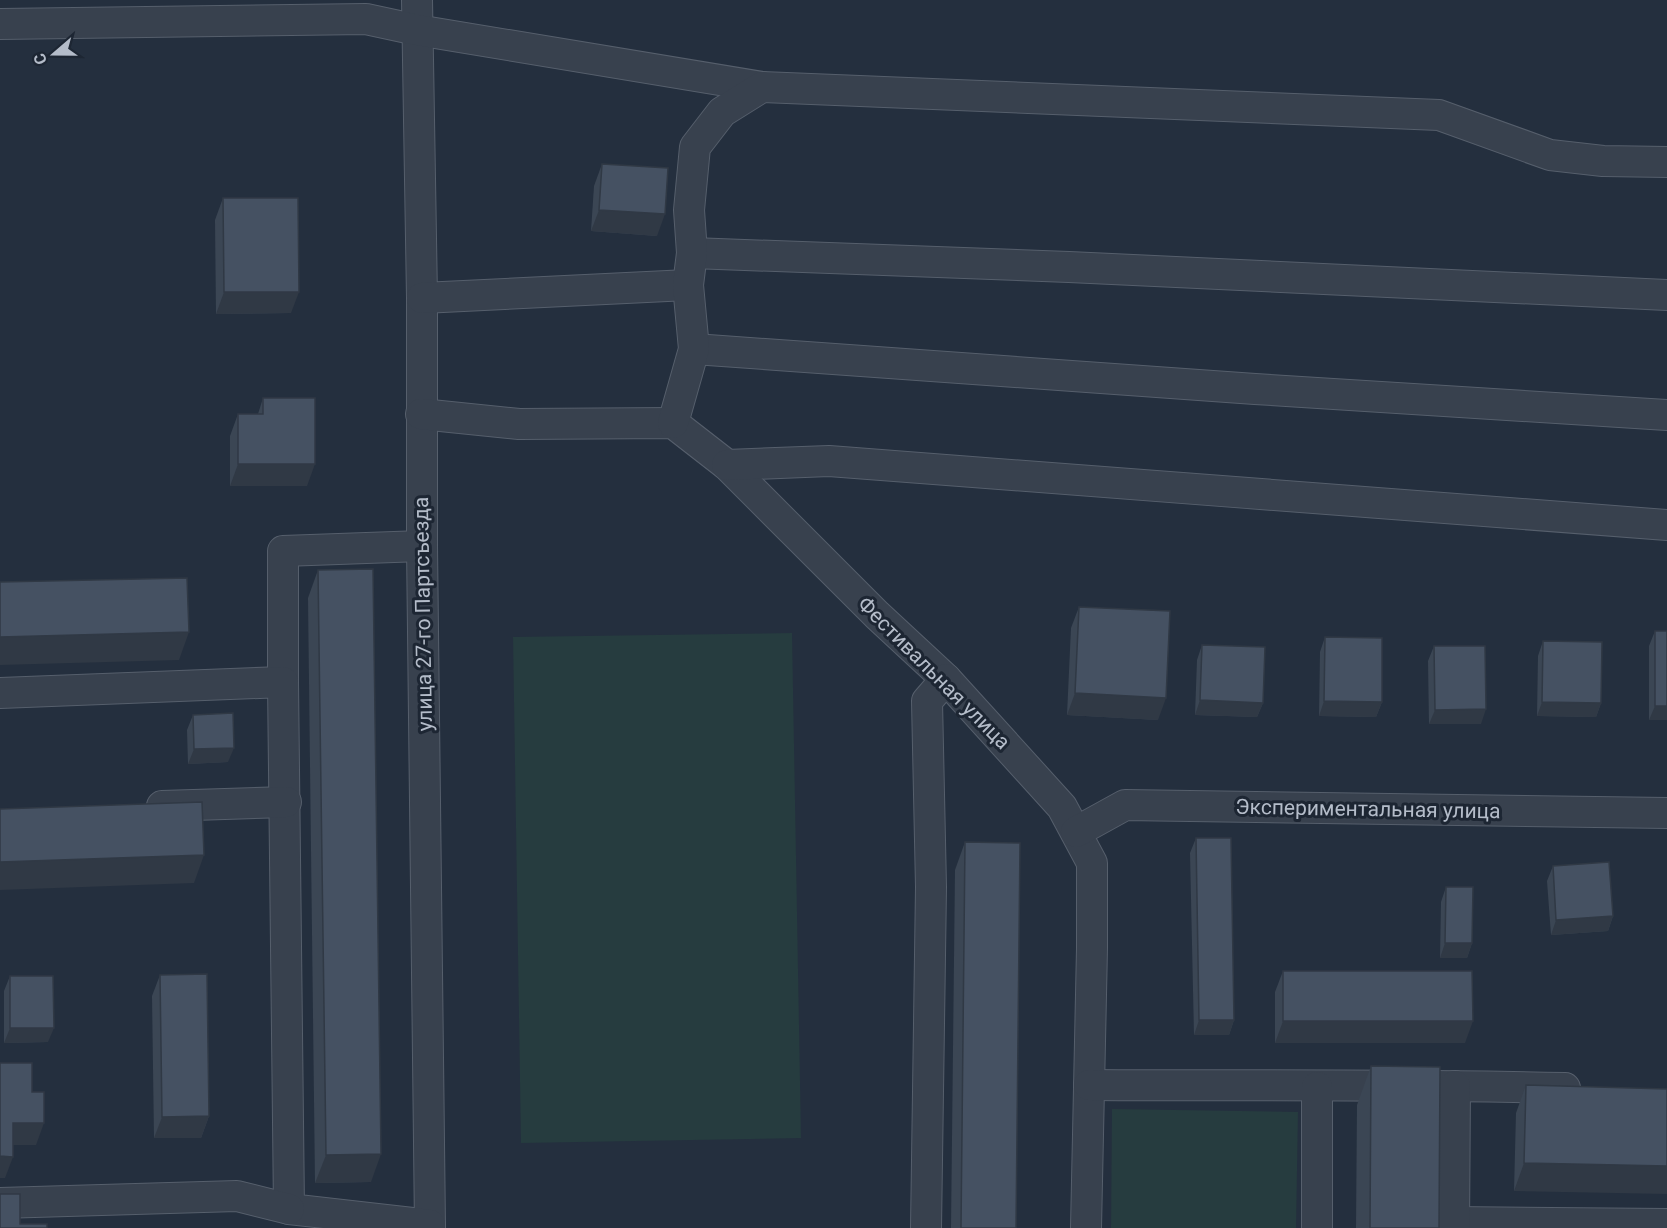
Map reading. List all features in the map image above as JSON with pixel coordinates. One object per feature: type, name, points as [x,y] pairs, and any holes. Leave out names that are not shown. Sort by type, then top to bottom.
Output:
[{"type":"street","name":"улица 27-го Партсъезда","points":[[417,0],[422,298],[422,546],[430,1226]]},
{"type":"street","points":[[0,24],[366,19],[417,30],[762,87],[1439,115],[1550,155],[1603,161],[1667,162]]},
{"type":"street","points":[[421,414],[519,424],[673,423],[694,349],[688,285],[692,253],[689,210],[695,147],[722,112],[762,87]]},
{"type":"street","points":[[692,253],[1069,267],[1667,296]]},
{"type":"street","points":[[422,298],[688,285]]},
{"type":"street","points":[[694,349],[1667,415]]},
{"type":"street","name":"Фестивальная улица","points":[[673,423],[727,465],[877,615],[946,679],[1062,807],[1092,863],[1086,1228]]},
{"type":"street","points":[[727,465],[829,461],[1667,525]]},
{"type":"street","points":[[289,1209],[283,551],[422,546]]},
{"type":"street","points":[[926,1228],[931,887],[927,701],[946,679]]},
{"type":"street","points":[[0,693],[283,682]]},
{"type":"street","points":[[131,807],[286,802]]},
{"type":"street","name":"Экспериментальная улица","points":[[1076,832],[1125,805],[1667,813]]},
{"type":"street","points":[[1089,1085],[1455,1086],[1596,1089]]},
{"type":"street","points":[[1455,1086],[1454,1225],[1667,1224]]},
{"type":"street","points":[[1317,1087],[1317,1228]]},
{"type":"street","points":[[0,1203],[237,1196],[289,1209],[430,1226]]},
{"type":"green space","points":[[792,633],[801,1138],[521,1143],[513,637]]},
{"type":"green space","points":[[1112,1109],[1298,1112],[1296,1228],[1111,1228]]},
{"type":"building","points":[[602,164],[668,168],[665,214],[599,210]]},
{"type":"building","points":[[223,198],[298,198],[299,292],[224,292]]},
{"type":"building","points":[[263,398],[315,398],[315,464],[238,464],[238,414],[263,414]]},
{"type":"building","points":[[373,569],[381,1154],[326,1155],[318,570]]},
{"type":"building","points":[[187,578],[189,632],[0,637],[0,582]]},
{"type":"building","points":[[1079,607],[1170,611],[1166,698],[1075,693]]},
{"type":"building","points":[[1655,631],[1667,631],[1667,706],[1655,706]]},
{"type":"building","points":[[1325,637],[1382,638],[1382,702],[1324,701]]},
{"type":"building","points":[[1543,641],[1602,642],[1601,703],[1542,702]]},
{"type":"building","points":[[1202,645],[1265,647],[1263,703],[1200,700]]},
{"type":"building","points":[[1434,646],[1485,646],[1486,709],[1435,710]]},
{"type":"building","points":[[233,713],[234,748],[194,749],[193,715]]},
{"type":"building","points":[[202,802],[204,855],[0,862],[0,809]]},
{"type":"building","points":[[1196,838],[1231,838],[1234,1020],[1199,1020]]},
{"type":"building","points":[[965,842],[1020,843],[1016,1228],[961,1228]]},
{"type":"building","points":[[1609,862],[1613,916],[1556,920],[1553,866]]},
{"type":"building","points":[[1446,887],[1473,887],[1472,943],[1445,943]]},
{"type":"building","points":[[1283,971],[1472,971],[1473,1021],[1283,1021]]},
{"type":"building","points":[[207,974],[209,1116],[162,1117],[160,975]]},
{"type":"building","points":[[10,976],[53,976],[54,1028],[10,1028]]},
{"type":"building","points":[[0,1063],[32,1063],[32,1092],[44,1092],[44,1123],[13,1123],[13,1157],[0,1156]]},
{"type":"building","points":[[1371,1066],[1440,1067],[1439,1228],[1370,1228]]},
{"type":"building","points":[[1526,1085],[1667,1089],[1667,1166],[1524,1163]]},
{"type":"building","points":[[0,1194],[20,1194],[20,1224],[47,1224],[47,1228],[0,1228]]}]
